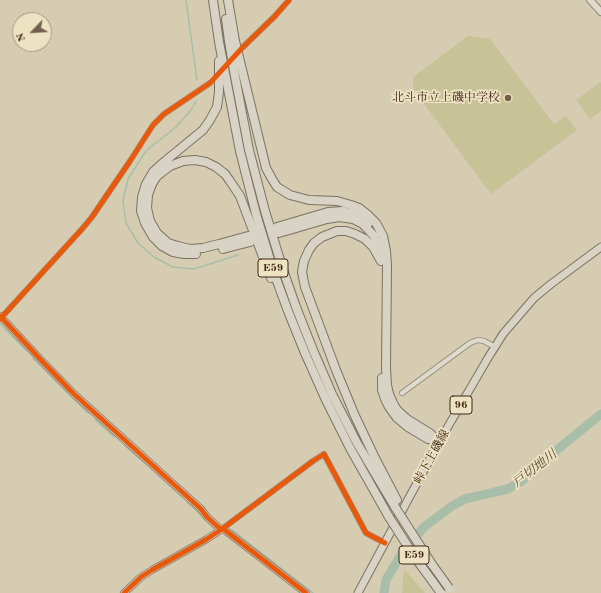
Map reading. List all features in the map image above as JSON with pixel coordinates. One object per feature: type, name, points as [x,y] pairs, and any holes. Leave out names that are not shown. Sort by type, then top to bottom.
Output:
[{"type":"highway","name":"E59","points":[[213,0],[219,42],[240,151],[256,214],[274,273],[288,310],[325,398],[350,448],[389,517],[414,556],[441,593]]},
{"type":"highway","name":"E59","points":[[224,0],[230,49],[249,150],[264,211],[296,307],[332,394],[357,442],[431,563],[451,590]]},
{"type":"highway","points":[[228,0],[235,41],[261,151],[266,168],[272,179],[277,186],[290,195],[309,200],[337,201],[360,208],[376,222],[383,236],[387,266],[386,368],[389,394],[397,410],[407,419],[431,434],[439,442]]},
{"type":"highway","points":[[219,42],[219,92],[217,107],[203,130],[153,172],[146,184],[142,197],[142,210],[145,223],[153,237],[162,246],[173,252],[184,254],[200,254],[218,250],[249,239],[190,249],[168,243],[157,233],[150,221],[147,208],[148,195],[152,184],[158,176],[170,166],[183,161],[195,160],[206,162],[216,167],[230,181],[240,196],[268,272],[305,353]]},
{"type":"highway","points":[[383,236],[370,222],[360,216],[343,211],[328,212],[278,230],[339,217],[353,219],[363,224],[374,236],[380,248],[381,262],[382,390],[388,407],[397,418],[408,427],[428,439],[439,442]]},
{"type":"highway","points":[[381,262],[373,247],[364,239],[356,234],[346,231],[337,231],[322,237],[314,243],[304,261],[302,272],[305,287],[336,370],[352,409],[396,505]]},
{"type":"main road","name":"峠下上磯線","points":[[358,593],[439,442],[503,334],[534,298],[550,284],[601,247]]},
{"type":"street","points":[[243,47],[289,0]]},
{"type":"street","points":[[590,0],[601,12]]},
{"type":"street","points":[[210,83],[164,114],[153,124],[92,217],[1,318],[74,394],[201,509],[218,527],[232,535],[306,593]]},
{"type":"street","points":[[402,393],[470,343],[478,340],[484,341],[495,347]]},
{"type":"street","points":[[124,593],[141,577],[222,529],[324,454],[366,533],[385,543]]},
{"type":"shaded area","points":[[468,36],[490,39],[554,124],[566,116],[577,130],[491,194],[413,89],[413,77]]},
{"type":"shaded area","points":[[600,82],[601,111],[590,119],[576,100]]},
{"type":"shaded area","points":[[404,569],[425,593],[402,593]]},
{"type":"waterway","points":[[186,0],[197,80]]},
{"type":"waterway","points":[[196,101],[191,110],[176,127],[146,151],[128,179],[123,201],[126,223],[138,243],[154,257],[173,267],[194,269],[238,255]]},
{"type":"waterway","points":[[0,324],[27,351]]},
{"type":"waterway","points":[[33,358],[88,413]]},
{"type":"waterway","name":"戸切地川","points":[[384,593],[386,580],[402,553],[424,527],[452,506],[465,499],[508,489],[522,481],[601,414]]},
{"type":"waterway","points":[[95,420],[114,437]]},
{"type":"waterway","points":[[125,446],[147,465]]},
{"type":"waterway","points":[[156,473],[180,495]]},
{"type":"waterway","points":[[187,502],[201,515]]},
{"type":"waterway","points":[[232,530],[313,593]]},
{"type":"tunnel","points":[[210,83],[219,73]]},
{"type":"cycle path","points":[[0,319],[92,217],[153,125],[164,114],[210,83],[289,0]]},
{"type":"cycle path","points":[[0,316],[74,394],[201,509],[218,527],[226,531],[306,593]]},
{"type":"cycle path","points":[[124,593],[141,577],[222,529],[324,454],[366,533],[385,543]]},
{"type":"place","name":"北斗市立上磯中学校","points":[[508,98]]}]
